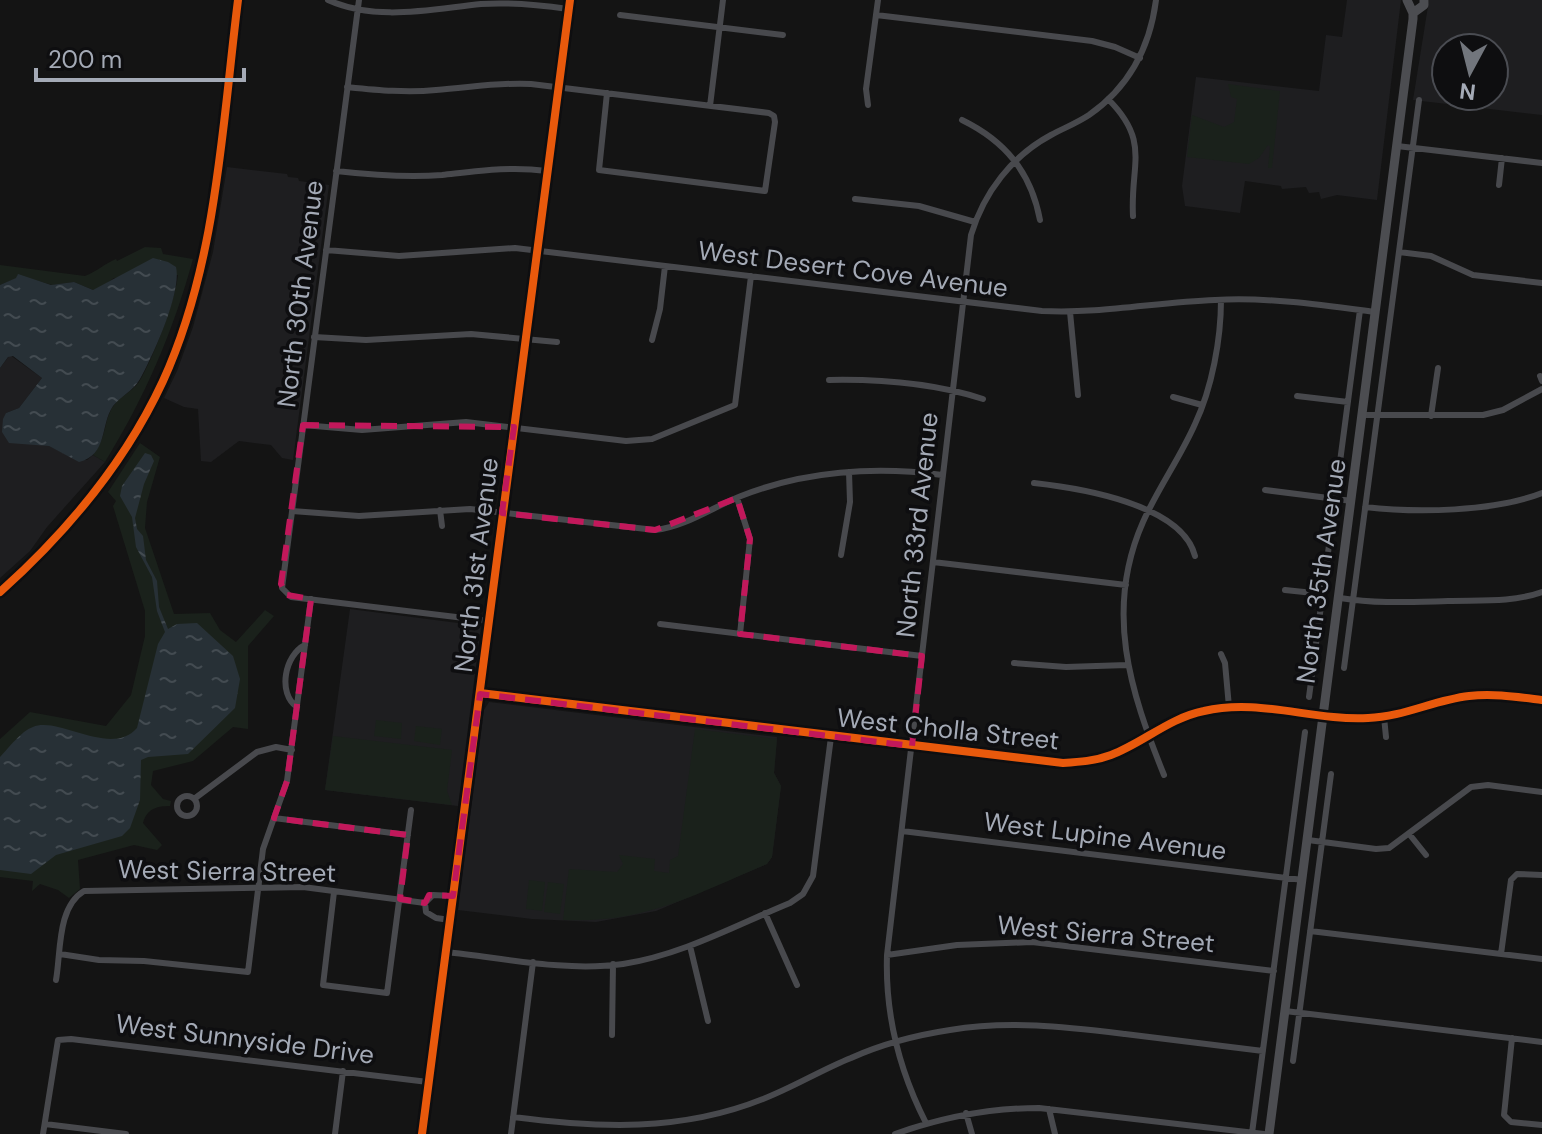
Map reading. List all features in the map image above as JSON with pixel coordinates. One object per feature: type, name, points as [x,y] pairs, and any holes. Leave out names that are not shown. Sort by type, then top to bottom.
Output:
[{"type":"street","points":[[0,592],[49,546],[98,488],[122,455],[163,380],[193,295],[206,242],[238,0]]},
{"type":"street","points":[[328,0],[393,13],[505,3],[569,4]]},
{"type":"street","points":[[710,106],[723,0]]},
{"type":"street","points":[[868,105],[866,89],[878,0]]},
{"type":"street","name":"North 33rd Avenue","points":[[926,1123],[907,1082],[895,1043],[887,996],[887,955],[969,247],[975,222],[991,191],[1016,160],[1108,99],[1129,76],[1152,27],[1156,0]]},
{"type":"street","points":[[1407,0],[1413,13],[1424,5],[1424,0]]},
{"type":"street","name":"North 30th Avenue","points":[[311,599],[291,597],[284,592],[281,584],[358,4]]},
{"type":"street","name":"North 31st Avenue","points":[[422,1134],[569,4]]},
{"type":"street","name":"North 35th Avenue","points":[[1267,1134],[1340,598],[1413,13]]},
{"type":"street","points":[[620,15],[783,35]]},
{"type":"street","points":[[876,15],[1092,41],[1140,58]]},
{"type":"street","points":[[347,87],[393,91],[437,90],[496,83],[558,87],[607,93],[710,106],[769,113],[774,116],[765,191],[599,170],[607,93]]},
{"type":"street","points":[[1108,99],[1123,115],[1135,139],[1137,157],[1133,216]]},
{"type":"street","name":"North 35th Avenue","points":[[1344,668],[1419,100]]},
{"type":"street","points":[[962,120],[990,136],[1016,160],[1029,182],[1040,220]]},
{"type":"street","points":[[1397,146],[1542,163]]},
{"type":"street","points":[[1499,185],[1502,158]]},
{"type":"street","points":[[336,171],[403,176],[518,167],[547,171]]},
{"type":"street","points":[[855,199],[919,206],[975,222]]},
{"type":"street","name":"West Desert Cove Avenue","points":[[326,250],[399,256],[502,247],[1070,312],[1127,310],[1221,300],[1284,301],[1377,312]]},
{"type":"street","points":[[1399,252],[1431,256],[1473,275],[1542,283]]},
{"type":"street","points":[[652,340],[660,309],[665,266]]},
{"type":"street","points":[[303,425],[362,430],[466,422],[639,441],[652,439],[735,405],[751,276]]},
{"type":"street","points":[[1164,775],[1127,665],[1123,623],[1126,585],[1130,560],[1148,512],[1193,429],[1202,405],[1220,336],[1221,300]]},
{"type":"street","name":"North 35th Avenue","points":[[1309,697],[1360,310]]},
{"type":"street","points":[[1070,312],[1078,395]]},
{"type":"street","points":[[314,337],[366,340],[471,334],[557,342]]},
{"type":"street","points":[[1431,416],[1438,368]]},
{"type":"street","points":[[829,380],[888,381],[952,390],[983,399]]},
{"type":"street","points":[[1363,415],[1483,415],[1503,410],[1542,389]]},
{"type":"street","points":[[1297,396],[1348,402]]},
{"type":"street","points":[[1173,397],[1202,405]]},
{"type":"street","points":[[292,511],[359,516],[470,509],[655,530],[673,527],[737,498],[802,478],[906,470],[942,475]]},
{"type":"street","points":[[841,555],[850,502],[849,472]]},
{"type":"street","points":[[1034,483],[1092,491],[1123,500],[1185,536],[1195,556]]},
{"type":"street","points":[[1265,490],[1352,501]]},
{"type":"street","points":[[1365,507],[1486,508],[1504,506],[1542,493]]},
{"type":"street","points":[[737,498],[750,539],[740,634]]},
{"type":"street","points":[[440,510],[442,526]]},
{"type":"street","points":[[933,562],[1126,585]]},
{"type":"street","points":[[1285,590],[1323,594]]},
{"type":"street","points":[[1340,598],[1380,602],[1492,601],[1523,598],[1542,592]]},
{"type":"street","points":[[56,980],[60,954],[248,972],[263,849],[286,789],[311,599],[489,621]]},
{"type":"street","points":[[660,624],[922,656]]},
{"type":"street","points":[[297,707],[291,703],[287,692],[287,669],[291,658],[305,645]]},
{"type":"street","points":[[1221,654],[1225,663],[1229,707]]},
{"type":"street","points":[[1014,663],[1066,667],[1127,665]]},
{"type":"street","name":"West Cholla Street","points":[[480,693],[1063,763],[1084,762],[1110,755],[1175,720],[1229,707],[1258,707],[1357,719],[1384,717],[1469,696],[1542,700]]},
{"type":"street","points":[[1384,717],[1386,737]]},
{"type":"street","points":[[1252,1133],[1305,732]]},
{"type":"street","points":[[446,952],[581,966],[613,964],[690,946],[803,894],[813,876],[831,737]]},
{"type":"street","points":[[194,799],[257,752],[276,747],[292,750]]},
{"type":"street","points":[[1293,1061],[1331,774]]},
{"type":"street","points":[[1308,840],[1383,849],[1410,835],[1471,787],[1488,785],[1542,792]]},
{"type":"street","points":[[334,892],[323,985],[387,993],[411,810]]},
{"type":"street","points":[[274,818],[408,835]]},
{"type":"street","name":"West Lupine Avenue","points":[[902,831],[1303,880]]},
{"type":"street","points":[[1410,835],[1426,855]]},
{"type":"street","points":[[1501,954],[1510,883],[1514,875],[1542,875]]},
{"type":"street","name":"West Sierra Street","points":[[60,954],[68,906],[76,896],[93,889],[303,887],[425,903]]},
{"type":"street","name":"West Sierra Street","points":[[425,903],[433,895],[453,896]]},
{"type":"street","name":"West Sierra Street","points":[[425,903],[430,916],[450,920]]},
{"type":"street","points":[[765,913],[797,985]]},
{"type":"street","points":[[1310,931],[1542,959]]},
{"type":"street","name":"West Sierra Street","points":[[887,955],[957,945],[1032,942],[1274,971]]},
{"type":"street","points":[[690,946],[708,1021]]},
{"type":"street","points":[[511,1134],[533,962]]},
{"type":"street","points":[[612,1035],[613,964]]},
{"type":"street","points":[[1285,1011],[1542,1042]]},
{"type":"street","points":[[513,1117],[608,1127],[692,1119],[764,1099],[852,1057],[949,1030],[1018,1024],[1050,1025],[1263,1051]]},
{"type":"street","points":[[1512,1038],[1505,1118],[1511,1122],[1542,1125]]},
{"type":"street","name":"West Sunnyside Drive","points":[[45,1124],[58,1040],[71,1039],[428,1082]]},
{"type":"street","points":[[335,1134],[343,1071]]},
{"type":"street","points":[[895,1134],[966,1113],[1007,1108],[1049,1109],[1267,1134]]},
{"type":"street","points":[[1049,1109],[1055,1134]]},
{"type":"street","points":[[966,1113],[972,1134]]},
{"type":"street","points":[[43,1134],[45,1124],[126,1134]]},
{"type":"highlighted area","points":[[303,425],[514,427],[502,513],[655,530],[737,498],[750,539],[740,634],[922,656],[912,746],[480,694],[453,896],[429,895],[425,903],[400,899],[408,835],[274,818],[287,781],[311,599],[287,595],[281,584]]},
{"type":"shaded area","points":[[1347,0],[1401,0],[1377,200],[1337,195],[1321,199],[1319,192],[1309,193],[1306,187],[1282,189],[1281,186],[1245,181],[1240,213],[1185,206],[1182,186],[1196,77],[1319,91],[1326,35],[1342,37]]},
{"type":"shaded area","points":[[1429,0],[1542,0],[1542,115],[1510,111],[1510,32],[1430,32],[1430,102],[1413,100]]},
{"type":"shaded area","points":[[1228,84],[1280,91],[1272,168],[1268,168],[1268,145],[1259,158],[1249,164],[1187,157],[1192,115],[1224,127],[1234,122],[1237,99],[1231,97]]},
{"type":"shaded area","points":[[227,167],[287,174],[299,181],[329,185],[293,460],[282,458],[271,445],[239,441],[211,462],[201,461],[198,409],[184,407],[164,398],[193,327],[213,252]]},
{"type":"shaded area","points":[[145,247],[161,248],[163,254],[193,259],[156,364],[105,462],[93,455],[101,442],[112,408],[139,382],[151,359],[168,314],[178,275],[114,278],[93,290],[74,282],[52,285],[17,275],[17,278],[0,285],[0,265],[85,276]]},
{"type":"shaded area","points":[[10,355],[42,378],[19,408],[6,413],[12,441],[49,446],[75,459],[87,460],[93,455],[105,462],[47,527],[30,551],[0,578],[0,368]]},
{"type":"shaded area","points":[[140,443],[160,457],[147,502],[145,528],[174,614],[210,613],[220,630],[236,642],[265,610],[274,616],[248,646],[248,729],[233,727],[193,761],[153,771],[151,785],[163,799],[171,801],[170,806],[150,811],[143,823],[162,845],[157,850],[134,845],[78,860],[80,889],[69,898],[58,890],[40,884],[32,891],[33,881],[0,877],[0,739],[30,712],[106,726],[131,695],[145,636],[145,611],[113,506],[116,501],[108,492]]},
{"type":"shaded area","points":[[350,609],[481,626],[458,806],[325,790]]},
{"type":"shaded area","points":[[489,702],[777,737],[774,773],[781,786],[772,857],[767,864],[656,911],[596,922],[532,919],[458,910],[484,710]]},
{"type":"shaded area","points":[[376,720],[402,723],[401,739],[374,736]]},
{"type":"shaded area","points":[[416,726],[442,729],[440,745],[414,741]]},
{"type":"shaded area","points":[[695,729],[777,739],[774,773],[781,786],[772,857],[767,864],[669,905],[619,917],[563,920],[569,869],[617,872],[623,864],[619,855],[655,859],[654,871],[669,873],[670,860],[678,856]]},
{"type":"shaded area","points":[[333,736],[452,750],[447,791],[452,805],[325,790]]},
{"type":"shaded area","points":[[529,880],[545,882],[542,911],[526,909]]},
{"type":"shaded area","points":[[548,882],[564,884],[560,914],[544,912]]},
{"type":"water","points":[[153,258],[176,267],[171,307],[146,369],[137,383],[113,406],[95,453],[79,462],[49,446],[9,443],[2,432],[6,413],[19,408],[42,378],[13,356],[8,357],[0,368],[0,285],[18,274],[51,285],[74,282],[93,290]]},
{"type":"water","points":[[145,453],[151,455],[154,461],[135,518],[137,529],[143,536],[146,560],[157,581],[159,607],[168,629],[177,624],[197,623],[233,656],[240,679],[235,708],[188,754],[141,760],[140,800],[130,828],[122,836],[56,855],[31,874],[0,870],[0,757],[15,740],[29,729],[44,725],[113,739],[126,736],[137,728],[158,644],[165,632],[157,611],[152,577],[136,547],[132,517],[120,496],[122,486]]},
{"type":"cycle path","points":[[0,592],[48,545],[92,495],[131,440],[163,381],[181,336],[206,242],[215,194],[238,0]]},
{"type":"cycle path","points":[[422,1134],[570,0]]},
{"type":"cycle path","points":[[480,693],[1063,763],[1111,755],[1191,714],[1225,708],[1266,708],[1368,718],[1394,715],[1469,696],[1496,695],[1542,700]]}]
